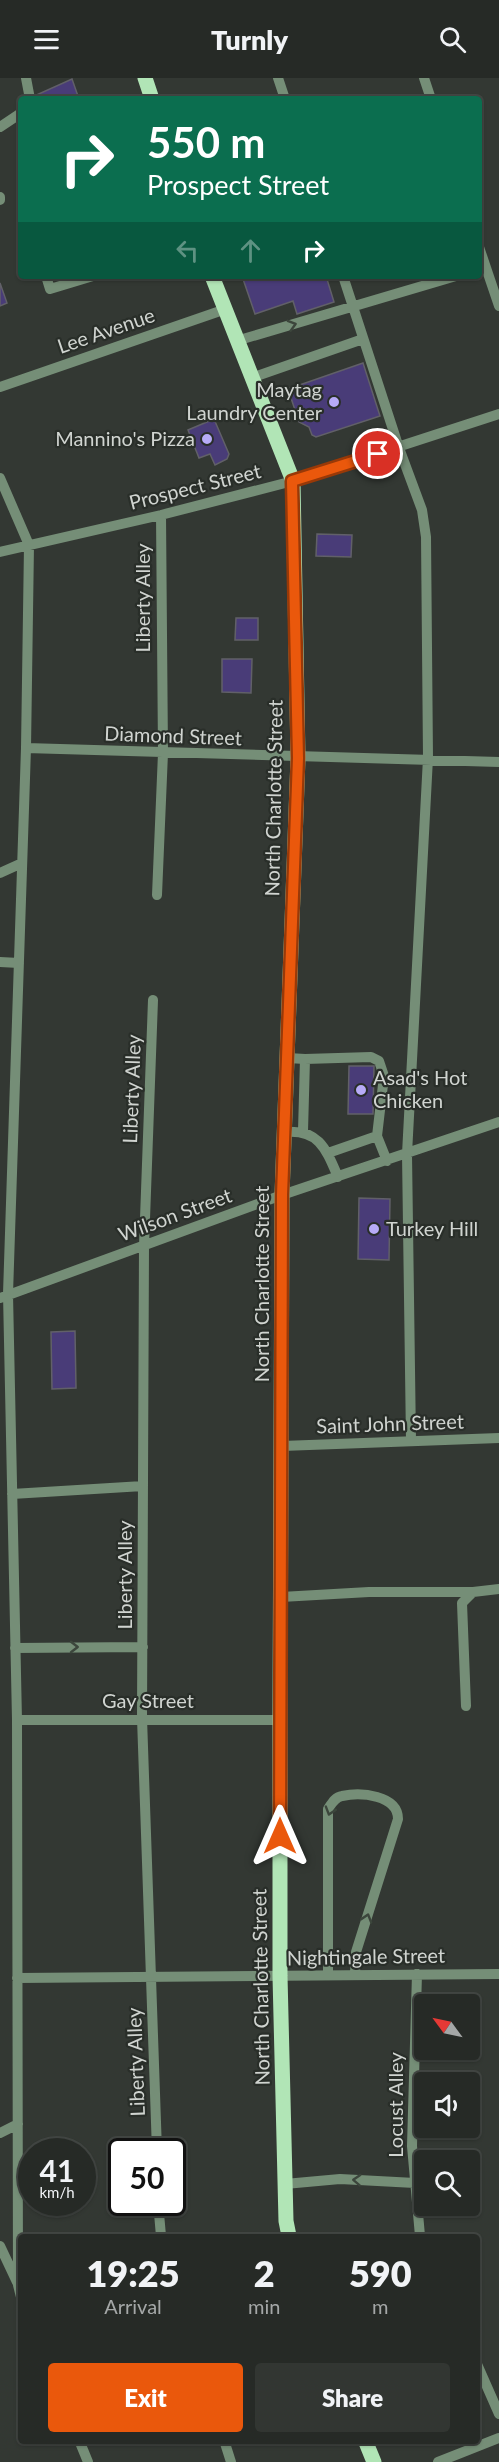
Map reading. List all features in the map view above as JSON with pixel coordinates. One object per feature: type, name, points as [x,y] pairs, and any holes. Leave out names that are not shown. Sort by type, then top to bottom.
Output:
[{"type":"main road","points":[[145,78],[151,96]]},
{"type":"main road","name":"North Charlotte Street","points":[[213,279],[223,310],[292,481],[298,758],[282,1195],[280,1720],[280,1976],[285,2184],[289,2234]]},
{"type":"main road","points":[[367,2444],[374,2462]]},
{"type":"street","points":[[26,78],[29,96]]},
{"type":"street","points":[[278,78],[284,96]]},
{"type":"street","points":[[424,78],[430,96]]},
{"type":"street","points":[[0,127],[18,115]]},
{"type":"street","points":[[482,268],[499,306]]},
{"type":"street","points":[[47,279],[50,289],[83,279]]},
{"type":"street","points":[[344,279],[399,448],[422,510],[426,537],[428,758],[407,1154],[411,1441]]},
{"type":"street","points":[[236,341],[446,279]]},
{"type":"street","name":"Lee Avenue","points":[[0,387],[223,310]]},
{"type":"street","points":[[251,378],[363,339]]},
{"type":"street","name":"Prospect Street","points":[[0,552],[161,515],[292,481],[499,414]]},
{"type":"street","points":[[0,478],[29,545],[26,748],[12,1181],[4,1296],[12,1494],[17,1720],[19,2234]]},
{"type":"street","name":"Liberty Alley","points":[[157,895],[163,753],[161,515]]},
{"type":"street","name":"Diamond Street","points":[[26,748],[298,758],[428,758],[499,762]]},
{"type":"street","points":[[0,873],[22,863]]},
{"type":"street","points":[[0,962],[19,963]]},
{"type":"street","name":"Liberty Alley","points":[[153,1000],[144,1246],[142,1718],[157,2138]]},
{"type":"street","points":[[288,1058],[371,1057],[379,1060],[384,1076],[377,1136],[387,1161]]},
{"type":"street","points":[[303,1131],[305,1059]]},
{"type":"street","name":"Wilson Street","points":[[4,1296],[282,1195],[499,1122]]},
{"type":"street","points":[[285,1132],[303,1131],[315,1138],[328,1153],[338,1177]]},
{"type":"street","points":[[328,1153],[377,1136]]},
{"type":"street","points":[[0,1180],[12,1181]]},
{"type":"street","name":"Saint John Street","points":[[282,1446],[499,1438]]},
{"type":"street","points":[[12,1494],[143,1486]]},
{"type":"street","points":[[281,1598],[369,1592],[473,1592],[499,1589]]},
{"type":"street","points":[[466,1706],[462,1603],[473,1592]]},
{"type":"street","points":[[15,1648],[142,1647]]},
{"type":"street","name":"Gay Street","points":[[17,1720],[142,1718],[280,1720]]},
{"type":"street","points":[[328,1975],[328,1809],[333,1800],[342,1796],[389,1800],[394,1806],[398,1819],[356,1952],[356,1975]]},
{"type":"street","name":"Locust Alley","points":[[414,2171],[412,2146],[417,1974]]},
{"type":"street","name":"Nightingale Street","points":[[17,1978],[499,1974]]},
{"type":"street","points":[[0,2133],[18,2124]]},
{"type":"street","points":[[285,2184],[340,2179],[414,2183]]},
{"type":"street","points":[[159,2216],[161,2234]]},
{"type":"street","name":"Locust Alley","points":[[418,2216],[420,2234]]},
{"type":"street","points":[[0,2246],[18,2286]]},
{"type":"street","points":[[480,2371],[499,2414]]},
{"type":"street","points":[[438,2462],[499,2438]]},
{"type":"street","points":[[81,2444],[88,2462]]},
{"type":"street","points":[[225,2444],[231,2462]]},
{"type":"building","points":[[72,79],[78,96],[34,96]]},
{"type":"building","points":[[243,279],[327,279],[334,302],[297,314],[293,301],[255,314]]},
{"type":"building","points":[[0,283],[7,303],[0,306]]},
{"type":"building","name":"Maytag Laundry Center","points":[[363,363],[380,416],[316,437],[312,435],[309,427],[299,422],[288,389]]},
{"type":"building","name":"Mannino's Pizza","points":[[214,419],[229,454],[227,459],[215,465],[210,454],[199,458],[188,430]]},
{"type":"building","points":[[317,534],[352,535],[351,557],[316,556]]},
{"type":"building","points":[[236,618],[258,618],[258,640],[235,640]]},
{"type":"building","points":[[222,659],[252,659],[251,693],[222,692]]},
{"type":"building","name":"Asad's Hot Chicken","points":[[349,1066],[374,1066],[373,1114],[348,1114]]},
{"type":"building","name":"Turkey Hill","points":[[359,1198],[390,1199],[389,1260],[358,1259]]},
{"type":"building","points":[[75,1331],[76,1388],[52,1389],[51,1332]]},
{"type":"place","name":"Maytag Laundry Center","points":[[334,402]]},
{"type":"place","name":"Mannino's Pizza","points":[[207,439]]},
{"type":"place","name":"Asad's Hot Chicken","points":[[361,1090]]},
{"type":"place","name":"Turkey Hill","points":[[374,1229]]},
{"type":"route","points":[[280,1836],[282,1195],[298,758],[292,481],[378,454]]}]
